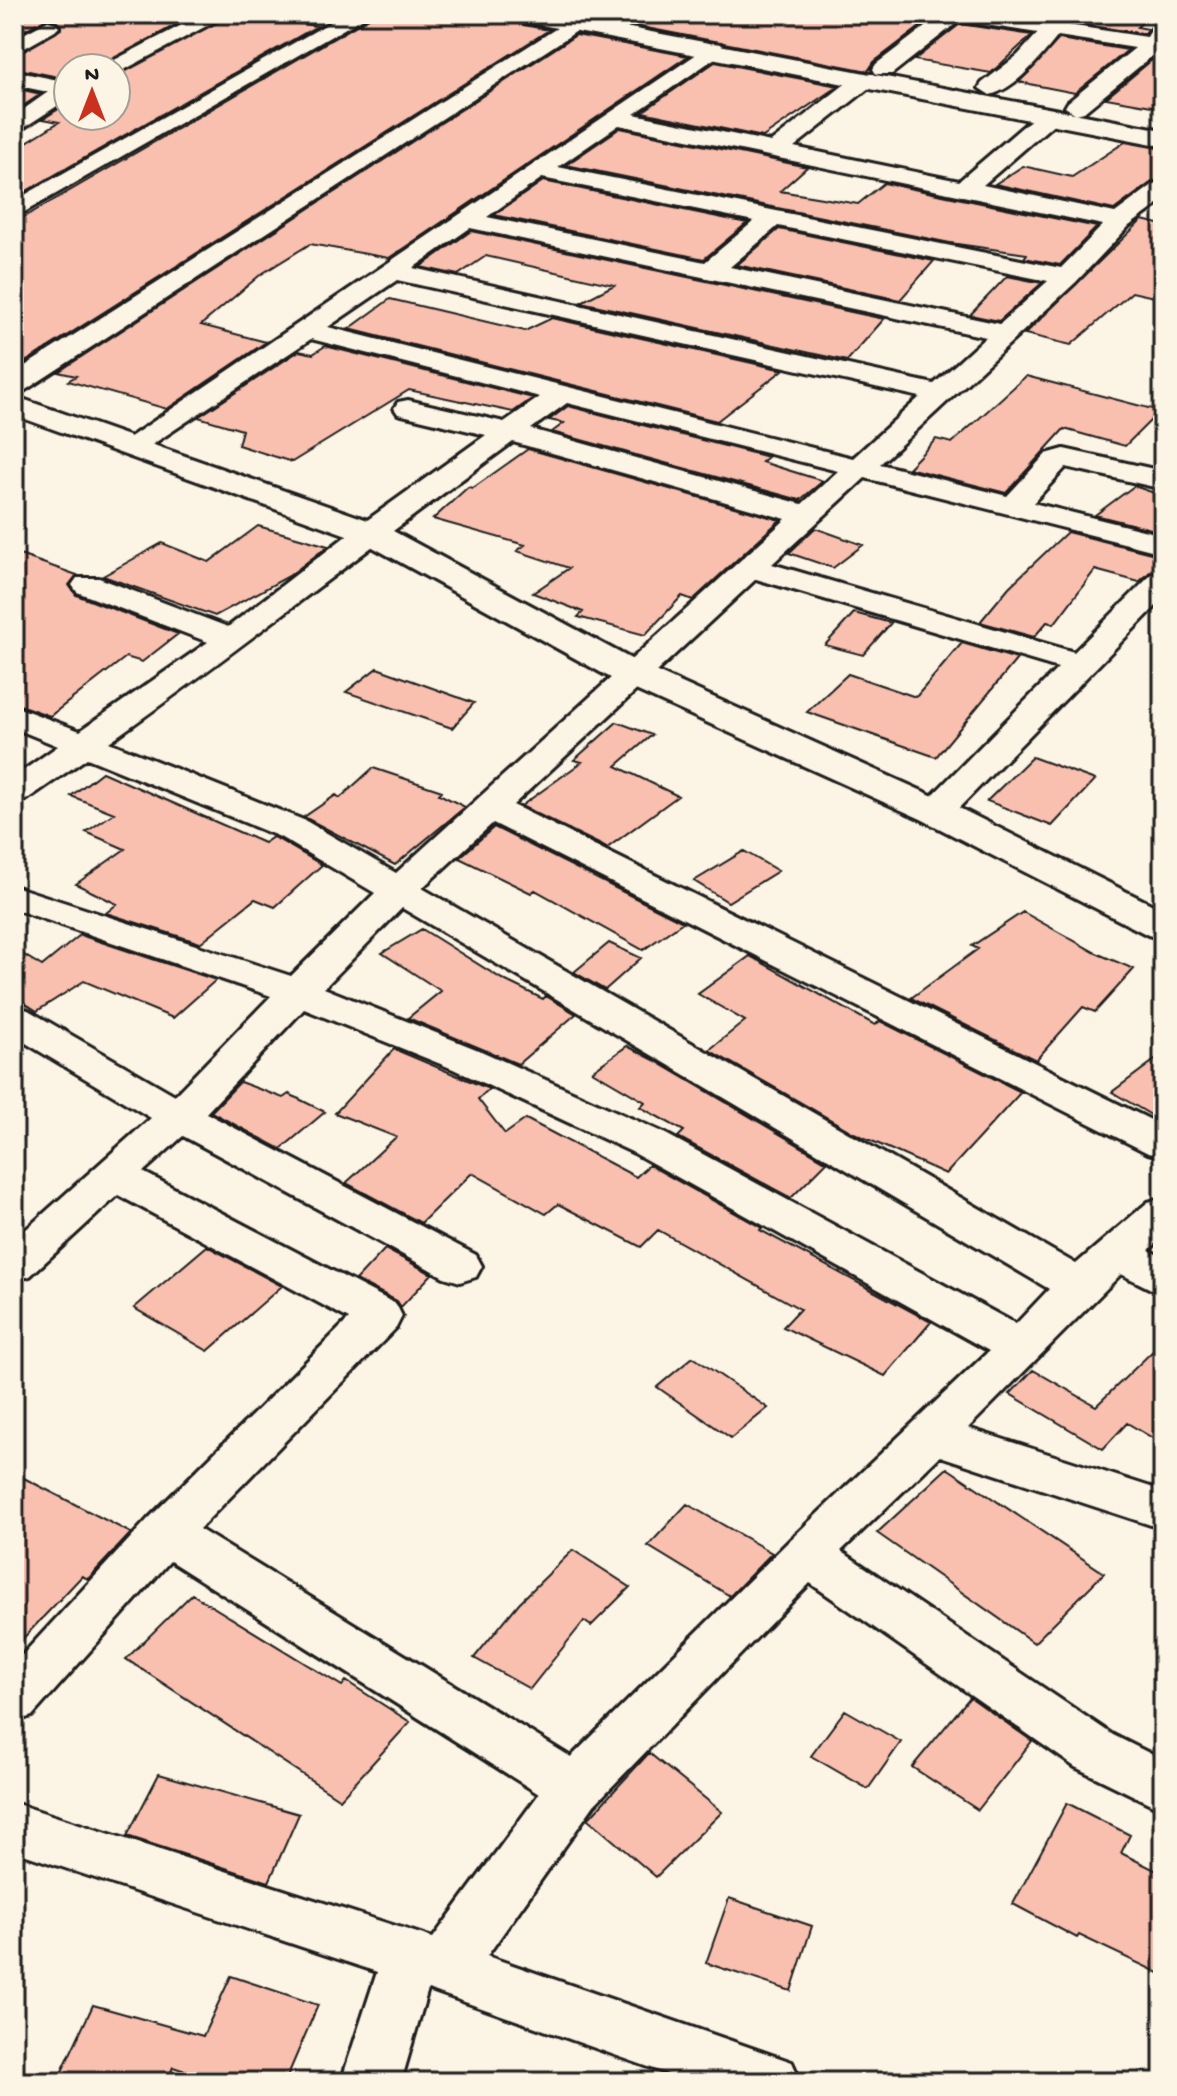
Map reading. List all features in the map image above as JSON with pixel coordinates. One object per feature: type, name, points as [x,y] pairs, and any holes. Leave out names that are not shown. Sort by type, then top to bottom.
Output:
[{"type":"main road","points":[[521,14],[588,18],[875,74],[1049,116],[1163,138]]},
{"type":"main road","points":[[588,18],[713,49],[990,88],[1163,122]]},
{"type":"main road","points":[[14,405],[370,532],[633,675],[935,811],[1163,926]]},
{"type":"street","points":[[132,57],[219,14]]},
{"type":"street","points":[[14,211],[360,14]]},
{"type":"street","points":[[776,150],[955,14],[1060,22],[1160,40]]},
{"type":"street","points":[[14,385],[588,18]]},
{"type":"street","points":[[990,88],[1026,60],[1060,22]]},
{"type":"street","points":[[14,48],[48,27]]},
{"type":"street","points":[[1076,107],[1160,40]]},
{"type":"street","points":[[131,446],[307,330],[713,49]]},
{"type":"street","points":[[14,78],[52,87]]},
{"type":"street","points":[[14,127],[52,100]]},
{"type":"street","points":[[964,189],[1049,116]]},
{"type":"street","points":[[614,117],[1120,221]]},
{"type":"street","points":[[538,170],[1067,277]]},
{"type":"street","points":[[14,1265],[179,1116],[399,890],[751,568],[858,465],[1067,277],[1120,221],[1163,189]]},
{"type":"street","points":[[708,273],[772,218]]},
{"type":"street","points":[[466,220],[1006,333]]},
{"type":"street","points":[[392,271],[938,393]]},
{"type":"street","points":[[307,330],[858,465],[1163,544]]},
{"type":"street","points":[[14,793],[232,640],[370,532],[563,393]]},
{"type":"street","points":[[408,408],[508,432],[806,515]]},
{"type":"street","points":[[1014,506],[1056,460],[1064,458],[1163,480]]},
{"type":"street","points":[[751,568],[1078,664]]},
{"type":"street","points":[[935,811],[1163,581]]},
{"type":"street","points":[[88,585],[232,640]]},
{"type":"street","points":[[14,716],[293,829],[1079,1286]]},
{"type":"street","points":[[489,807],[1163,1143]]},
{"type":"street","points":[[14,897],[298,992],[467,1060],[649,1143],[1021,1348]]},
{"type":"street","points":[[14,1019],[179,1116],[460,1266]]},
{"type":"street","points":[[14,1700],[165,1533],[380,1316],[112,1174]]},
{"type":"street","points":[[371,2082],[427,1963],[575,1788],[807,1554],[1021,1348],[1079,1286],[1163,1213]]},
{"type":"street","points":[[1117,1251],[1163,1279]]},
{"type":"street","points":[[930,1434],[1163,1510]]},
{"type":"street","points":[[165,1533],[575,1788]]},
{"type":"street","points":[[807,1554],[1094,1751],[1163,1786]]},
{"type":"street","points":[[14,1827],[427,1963],[771,2082]]},
{"type":"building","points":[[14,14],[47,18],[14,36]]},
{"type":"building","points":[[61,14],[196,14],[126,52],[52,52],[52,76],[14,68],[14,57],[61,29],[61,25],[52,19]]},
{"type":"building","points":[[232,14],[317,26],[132,131],[132,67]]},
{"type":"building","points":[[376,14],[506,14],[519,24],[549,30],[22,364],[14,363],[14,223]]},
{"type":"building","points":[[606,14],[937,14],[874,62],[868,71],[600,19]]},
{"type":"building","points":[[1079,14],[1152,14],[1137,27],[1148,29],[1145,34],[1073,23]]},
{"type":"building","points":[[960,24],[1032,35],[991,73],[914,60]]},
{"type":"building","points":[[576,35],[688,56],[389,258],[310,244],[260,275],[201,325],[266,342],[167,409],[68,381],[76,376],[58,372]]},
{"type":"building","points":[[1059,39],[1128,50],[1075,93],[1019,82]]},
{"type":"building","points":[[1158,55],[1163,55],[1163,108],[1106,98]]},
{"type":"building","points":[[715,62],[838,86],[763,137],[642,112]]},
{"type":"building","points":[[14,88],[41,94],[14,112]]},
{"type":"building","points":[[52,126],[52,132],[130,132],[14,198],[14,150]]},
{"type":"building","points":[[620,128],[807,167],[780,191],[858,204],[884,183],[1097,227],[1060,265],[1024,258],[1027,254],[950,243],[566,165]]},
{"type":"building","points":[[1125,142],[1163,149],[1163,179],[1152,182],[1114,210],[995,184],[1023,166],[1072,177]]},
{"type":"building","points":[[543,181],[747,223],[704,259],[494,215]]},
{"type":"building","points":[[1142,220],[1163,225],[1163,299],[1132,292],[1071,345],[1025,334]]},
{"type":"building","points":[[779,229],[934,261],[900,300],[737,265]]},
{"type":"building","points":[[471,231],[884,319],[847,361],[581,302],[614,285],[486,256],[458,275],[420,267]]},
{"type":"building","points":[[1007,276],[1042,283],[999,321],[970,315]]},
{"type":"building","points":[[390,299],[525,331],[552,318],[783,370],[717,421],[349,329]]},
{"type":"building","points":[[325,346],[533,398],[513,412],[409,390],[292,462],[238,445],[242,430],[198,417],[299,351],[313,354]]},
{"type":"building","points":[[1026,376],[1160,411],[1125,446],[1064,429],[1006,493],[908,468],[936,439],[952,443]]},
{"type":"building","points":[[568,406],[768,457],[762,462],[823,481],[800,500],[552,432],[564,423],[549,420]]},
{"type":"building","points":[[528,449],[780,520],[693,600],[682,596],[645,635],[578,617],[583,612],[533,593],[569,568],[517,551],[525,545],[433,519],[468,487],[473,488]]},
{"type":"building","points":[[1134,486],[1163,496],[1163,532],[1095,515]]},
{"type":"building","points":[[258,526],[328,546],[289,576],[215,616],[103,576],[162,543],[209,562]]},
{"type":"building","points":[[815,528],[863,545],[833,568],[789,553]]},
{"type":"building","points":[[1067,532],[1163,556],[1163,569],[1150,572],[1139,582],[1095,570],[1054,624],[1047,622],[1034,637],[980,622],[1009,587]]},
{"type":"building","points":[[14,553],[77,575],[69,585],[76,595],[178,634],[142,662],[126,657],[50,716],[14,703]]},
{"type":"building","points":[[854,613],[891,623],[863,655],[825,645]]},
{"type":"building","points":[[962,643],[1017,659],[936,757],[807,712],[848,674],[916,697]]},
{"type":"building","points":[[377,668],[474,703],[452,728],[346,692]]},
{"type":"building","points":[[617,722],[652,735],[616,766],[678,796],[607,848],[521,806],[582,762],[574,760]]},
{"type":"building","points":[[1032,757],[1095,780],[1052,826],[987,801]]},
{"type":"building","points":[[373,768],[442,791],[439,794],[465,807],[395,865],[304,817],[336,795],[340,798]]},
{"type":"building","points":[[102,772],[264,843],[273,837],[322,865],[275,907],[255,899],[200,943],[106,913],[117,904],[76,884],[125,849],[86,832],[114,813],[71,796]]},
{"type":"building","points":[[494,827],[683,922],[643,950],[535,890],[531,893],[459,858]]},
{"type":"building","points":[[744,851],[778,871],[728,902],[694,881]]},
{"type":"building","points":[[1023,912],[1096,953],[1134,969],[1095,1012],[1083,1007],[1036,1060],[911,998],[978,949],[972,946]]},
{"type":"building","points":[[422,929],[502,979],[543,999],[546,996],[576,1014],[518,1064],[408,1018],[441,991],[382,953]]},
{"type":"building","points":[[80,935],[216,980],[173,1018],[84,981],[37,1011],[14,996],[14,949],[42,966]]},
{"type":"building","points":[[609,943],[641,958],[605,990],[574,972]]},
{"type":"building","points":[[750,956],[875,1025],[880,1021],[1021,1092],[946,1174],[854,1133],[709,1050],[745,1021],[698,994]]},
{"type":"building","points":[[627,1046],[827,1162],[791,1198],[678,1137],[684,1131],[640,1107],[645,1102],[592,1071]]},
{"type":"building","points":[[394,1049],[489,1089],[478,1099],[505,1134],[526,1119],[636,1177],[649,1165],[762,1228],[760,1230],[931,1322],[885,1376],[783,1327],[800,1309],[658,1230],[641,1247],[558,1204],[546,1214],[472,1173],[421,1223],[346,1183],[396,1137],[335,1113]]},
{"type":"building","points":[[1163,1054],[1163,1122],[1112,1092]]},
{"type":"building","points":[[240,1082],[283,1098],[289,1094],[325,1112],[281,1149],[211,1112]]},
{"type":"building","points":[[207,1246],[282,1286],[208,1351],[134,1308]]},
{"type":"building","points":[[385,1249],[432,1274],[401,1307],[397,1301],[356,1280]]},
{"type":"building","points":[[1163,1341],[1163,1444],[1127,1423],[1103,1449],[1010,1394],[1033,1370],[1096,1406]]},
{"type":"building","points":[[693,1357],[768,1408],[731,1438],[657,1387]]},
{"type":"building","points":[[947,1468],[1104,1573],[1034,1643],[877,1533]]},
{"type":"building","points":[[14,1473],[131,1533],[88,1579],[82,1576],[14,1648]]},
{"type":"building","points":[[687,1504],[772,1553],[730,1596],[648,1546]]},
{"type":"building","points":[[573,1550],[630,1587],[591,1626],[584,1621],[530,1689],[474,1658],[519,1603]]},
{"type":"building","points":[[192,1594],[342,1686],[346,1681],[410,1722],[340,1799],[126,1659]]},
{"type":"building","points":[[970,1697],[1032,1741],[978,1810],[912,1767]]},
{"type":"building","points":[[845,1710],[901,1742],[868,1789],[811,1756]]},
{"type":"building","points":[[649,1753],[722,1812],[656,1877],[588,1819]]},
{"type":"building","points":[[159,1774],[299,1814],[269,1882],[127,1836]]},
{"type":"building","points":[[1067,1803],[1130,1835],[1121,1853],[1163,1874],[1163,1975],[1079,1935],[1077,1938],[1013,1904]]},
{"type":"building","points":[[729,1898],[812,1926],[791,1991],[706,1963]]},
{"type":"building","points":[[231,1976],[318,2005],[285,2082],[219,2082],[173,2067],[167,2082],[57,2082],[93,2005],[203,2036]]}]
